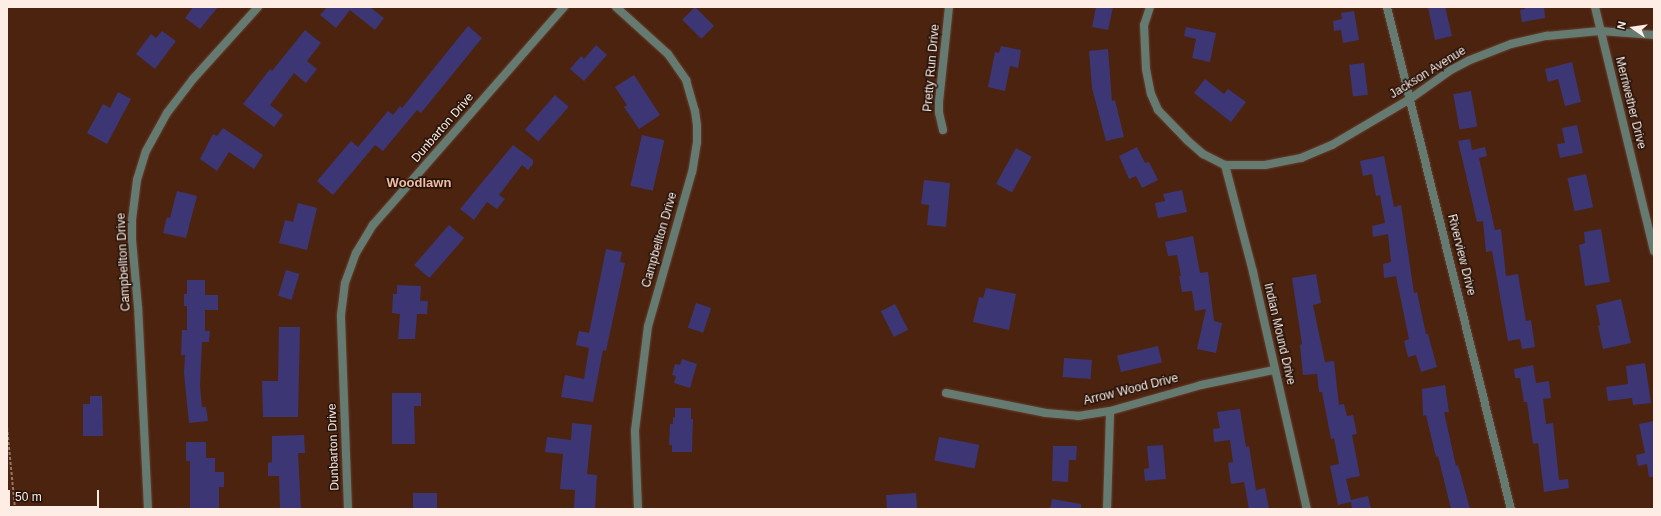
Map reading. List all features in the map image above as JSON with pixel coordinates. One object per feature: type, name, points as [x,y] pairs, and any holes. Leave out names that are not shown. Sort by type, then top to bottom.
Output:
[{"type":"street","name":"Campbellton Drive","points":[[148,509],[138,307],[132,240],[132,213],[137,180],[146,151],[167,113],[193,79],[258,7]]},
{"type":"street","name":"Dunbarton Drive","points":[[348,509],[341,315],[345,283],[356,253],[373,225],[564,7]]},
{"type":"street","name":"Campbellton Drive","points":[[616,7],[668,54],[686,80],[695,111],[697,126],[697,142],[692,172],[648,326],[635,431],[638,509]]},
{"type":"street","name":"Pretty Run Drive","points":[[943,130],[939,113],[949,7]]},
{"type":"street","points":[[1150,7],[1144,25],[1146,69],[1151,94],[1158,110],[1203,154],[1225,165]]},
{"type":"street","name":"Riverview Drive","points":[[1387,7],[1511,509]]},
{"type":"street","name":"Merriwether Drive","points":[[1595,7],[1654,251]]},
{"type":"street","name":"Jackson Avenue","points":[[1225,165],[1265,165],[1301,158],[1332,145],[1410,98],[1451,70],[1491,51],[1533,39],[1600,31],[1654,35]]},
{"type":"street","name":"Indian Mound Drive","points":[[1225,165],[1253,272],[1274,370],[1307,509]]},
{"type":"street","name":"Arrow Wood Drive","points":[[946,393],[1062,415],[1094,414],[1110,411],[1201,385],[1274,370]]},
{"type":"street","points":[[1107,509],[1110,411]]},
{"type":"path","points":[[7,427],[14,509]]},
{"type":"building","points":[[193,7],[218,7],[200,29],[185,18]]},
{"type":"building","points":[[327,7],[370,7],[384,18],[375,30],[350,10],[336,28],[320,15]]},
{"type":"building","points":[[695,7],[714,26],[701,39],[682,20]]},
{"type":"building","points":[[1096,7],[1113,7],[1108,30],[1092,27]]},
{"type":"building","points":[[1428,7],[1445,7],[1452,36],[1435,40]]},
{"type":"building","points":[[1525,7],[1544,7],[1545,18],[1522,22],[1520,10],[1525,9]]},
{"type":"building","points":[[1354,11],[1359,40],[1343,43],[1341,30],[1334,31],[1333,21],[1342,19],[1341,13]]},
{"type":"building","points":[[468,26],[482,38],[421,113],[417,110],[383,151],[375,145],[333,195],[317,181],[351,141],[358,147],[388,111],[393,115],[400,106],[402,108]]},
{"type":"building","points":[[1186,27],[1216,33],[1210,62],[1192,58],[1196,39],[1184,36]]},
{"type":"building","points":[[305,30],[321,43],[307,61],[317,69],[306,83],[294,73],[270,105],[283,115],[274,127],[243,104],[270,69],[272,71]]},
{"type":"building","points":[[162,31],[176,41],[155,69],[136,54],[151,34],[156,38]]},
{"type":"building","points":[[596,45],[607,55],[584,81],[570,69],[581,56],[584,59]]},
{"type":"building","points":[[1001,46],[1021,50],[1018,68],[1010,66],[1005,91],[988,87],[995,52],[999,53]]},
{"type":"building","points":[[1108,49],[1112,101],[1115,100],[1124,137],[1106,141],[1092,88],[1089,51]]},
{"type":"building","points":[[1572,62],[1581,102],[1565,106],[1558,79],[1548,82],[1545,69]]},
{"type":"building","points":[[1364,63],[1368,95],[1353,97],[1349,65]]},
{"type":"building","points":[[634,75],[660,115],[639,129],[624,107],[627,105],[615,87]]},
{"type":"building","points":[[1205,79],[1224,94],[1228,89],[1246,102],[1231,122],[1194,93]]},
{"type":"building","points":[[1471,91],[1477,126],[1460,130],[1453,94]]},
{"type":"building","points":[[118,92],[131,99],[107,144],[87,133],[103,104],[110,108]]},
{"type":"building","points":[[555,95],[569,107],[538,142],[525,130]]},
{"type":"building","points":[[1577,125],[1583,153],[1560,158],[1557,144],[1565,143],[1562,128]]},
{"type":"building","points":[[223,128],[263,155],[254,169],[229,152],[217,171],[200,159],[213,134],[217,136]]},
{"type":"building","points":[[642,135],[664,140],[653,191],[630,186]]},
{"type":"building","points":[[1470,139],[1472,150],[1485,147],[1487,156],[1479,158],[1495,230],[1501,229],[1506,276],[1518,274],[1526,321],[1531,320],[1535,347],[1522,349],[1520,339],[1508,341],[1492,251],[1486,252],[1483,221],[1477,222],[1458,141]]},
{"type":"building","points":[[513,145],[533,160],[533,164],[528,170],[522,165],[499,195],[505,199],[497,209],[487,202],[474,220],[460,209]]},
{"type":"building","points":[[1137,147],[1145,163],[1149,162],[1158,180],[1142,188],[1136,176],[1129,179],[1119,156]]},
{"type":"building","points":[[1016,148],[1032,157],[1012,193],[996,184]]},
{"type":"building","points":[[1384,156],[1394,207],[1401,205],[1414,293],[1417,292],[1426,334],[1428,334],[1437,367],[1421,372],[1416,355],[1408,357],[1404,341],[1409,339],[1396,276],[1384,278],[1383,264],[1391,262],[1388,234],[1373,237],[1372,226],[1385,223],[1380,195],[1376,196],[1372,174],[1363,176],[1360,161]]},
{"type":"building","points":[[1586,174],[1593,207],[1574,211],[1567,178]]},
{"type":"building","points":[[924,180],[950,183],[946,227],[927,225],[929,205],[921,204]]},
{"type":"building","points":[[1182,190],[1187,212],[1158,218],[1155,203],[1165,201],[1163,194]]},
{"type":"building","points":[[177,191],[197,196],[186,238],[163,233],[167,217],[170,218]]},
{"type":"building","points":[[298,203],[317,208],[307,250],[279,243],[285,220],[293,222]]},
{"type":"building","points":[[449,225],[464,238],[429,278],[414,265]]},
{"type":"building","points":[[1601,229],[1610,282],[1585,286],[1579,245],[1585,243],[1584,232]]},
{"type":"building","points":[[1193,236],[1200,273],[1208,272],[1214,321],[1222,323],[1216,353],[1197,349],[1206,309],[1195,311],[1192,291],[1182,292],[1177,255],[1168,256],[1165,242]]},
{"type":"building","points":[[606,249],[622,252],[620,262],[625,263],[606,351],[603,350],[593,402],[561,397],[565,375],[584,379],[589,348],[576,345],[579,331],[589,333]]},
{"type":"building","points":[[286,270],[299,274],[291,300],[278,296]]},
{"type":"building","points":[[1316,274],[1321,303],[1313,305],[1325,362],[1334,361],[1339,405],[1344,404],[1347,416],[1353,415],[1357,434],[1352,435],[1360,476],[1346,479],[1351,500],[1368,496],[1371,509],[1352,509],[1351,502],[1338,505],[1330,466],[1339,464],[1334,438],[1331,439],[1322,392],[1319,392],[1317,374],[1303,375],[1300,345],[1302,344],[1292,278]]},
{"type":"building","points":[[187,280],[205,280],[205,295],[218,295],[218,310],[205,310],[205,331],[210,331],[209,342],[202,342],[200,386],[202,407],[206,407],[208,421],[189,423],[184,373],[185,355],[181,355],[182,330],[187,330],[187,306],[184,306],[184,294],[187,294]]},
{"type":"building","points":[[397,285],[421,286],[420,301],[428,301],[427,314],[417,314],[415,339],[398,339],[400,314],[392,313],[393,294],[397,294]]},
{"type":"building","points":[[986,288],[1016,294],[1009,330],[973,322],[979,297],[983,298]]},
{"type":"building","points":[[1621,299],[1631,343],[1603,349],[1598,326],[1600,325],[1596,305]]},
{"type":"building","points":[[696,303],[711,308],[703,333],[688,328]]},
{"type":"building","points":[[895,304],[908,330],[894,337],[881,311]]},
{"type":"building","points":[[279,327],[300,327],[298,417],[263,417],[262,381],[278,381]]},
{"type":"building","points":[[1158,346],[1162,363],[1121,372],[1117,355]]},
{"type":"building","points":[[1064,358],[1092,360],[1091,379],[1063,377]]},
{"type":"building","points":[[682,359],[697,364],[690,388],[674,383],[676,376],[672,375],[675,364],[680,365]]},
{"type":"building","points":[[1645,363],[1651,403],[1633,405],[1632,398],[1608,401],[1606,387],[1628,384],[1626,366]]},
{"type":"building","points":[[1533,365],[1536,383],[1549,381],[1551,398],[1543,399],[1546,424],[1553,423],[1559,480],[1568,479],[1569,488],[1544,492],[1538,443],[1533,444],[1527,402],[1524,402],[1520,378],[1515,378],[1514,369]]},
{"type":"building","points":[[1445,385],[1449,412],[1444,412],[1456,466],[1458,465],[1470,509],[1451,509],[1426,415],[1423,416],[1422,389]]},
{"type":"building","points":[[392,393],[421,393],[421,406],[414,406],[415,444],[392,444]]},
{"type":"building","points":[[90,396],[102,396],[103,436],[83,436],[83,404],[90,404]]},
{"type":"building","points":[[675,408],[691,408],[691,419],[693,419],[692,452],[672,452],[672,445],[669,445],[670,424],[673,424],[673,417],[675,418]]},
{"type":"building","points":[[1240,409],[1246,447],[1249,446],[1256,490],[1265,488],[1269,509],[1249,509],[1244,482],[1231,484],[1228,463],[1233,462],[1230,440],[1214,442],[1213,429],[1220,428],[1217,412]]},
{"type":"building","points":[[1654,421],[1654,477],[1649,477],[1647,464],[1638,466],[1636,455],[1645,453],[1639,424]]},
{"type":"building","points":[[572,423],[592,425],[587,474],[597,475],[595,509],[574,509],[575,490],[560,489],[563,454],[545,452],[547,437],[571,440]]},
{"type":"building","points":[[304,435],[305,453],[298,453],[301,509],[280,509],[279,476],[268,476],[268,463],[272,462],[272,436]]},
{"type":"building","points":[[939,437],[979,445],[975,468],[934,461]]},
{"type":"building","points":[[186,442],[206,442],[206,458],[215,458],[215,472],[224,472],[224,487],[219,487],[219,509],[190,509],[190,461],[186,461]]},
{"type":"building","points":[[1163,445],[1166,479],[1145,481],[1144,469],[1149,468],[1147,446]]},
{"type":"building","points":[[1053,446],[1077,446],[1076,460],[1069,460],[1068,482],[1052,481]]},
{"type":"building","points":[[413,493],[437,493],[437,509],[413,509]]},
{"type":"building","points":[[916,493],[917,509],[887,509],[886,495]]},
{"type":"building","points":[[1052,499],[1081,504],[1081,509],[1050,509]]},
{"type":"district","name":"Woodlawn","points":[[419,183]]}]
